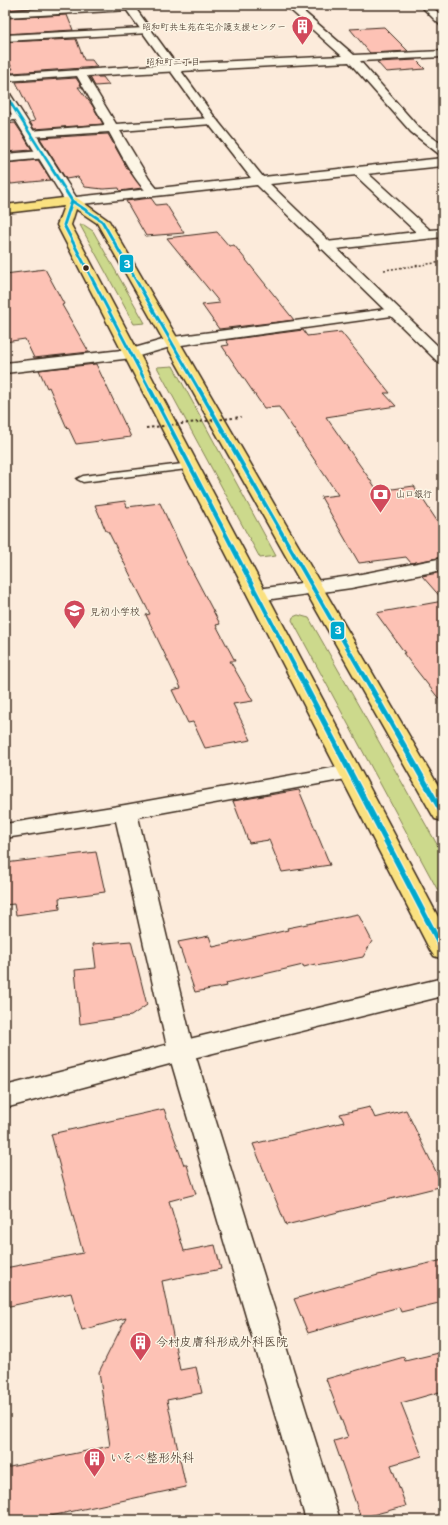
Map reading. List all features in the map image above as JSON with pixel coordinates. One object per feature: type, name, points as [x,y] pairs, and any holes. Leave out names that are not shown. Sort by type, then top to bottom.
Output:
[{"type":"highway","points":[[5,208],[72,201],[102,221],[173,342],[443,814]]},
{"type":"highway","points":[[5,215],[72,201]]},
{"type":"highway","points":[[72,201],[64,225],[443,950]]},
{"type":"street","points":[[290,5],[352,59],[416,130],[443,151]]},
{"type":"street","points":[[425,5],[443,23]]},
{"type":"street","points":[[5,14],[128,6],[212,121],[259,180],[443,359]]},
{"type":"street","points":[[5,38],[145,30]]},
{"type":"street","points":[[5,78],[173,67],[443,54]]},
{"type":"street","points":[[80,74],[144,180],[153,191]]},
{"type":"street","points":[[5,94],[72,201],[153,191],[443,162]]},
{"type":"street","points":[[5,118],[18,117]]},
{"type":"street","points":[[30,134],[212,121]]},
{"type":"street","points":[[5,158],[42,154]]},
{"type":"street","points":[[358,171],[427,235]]},
{"type":"street","points":[[326,246],[442,234]]},
{"type":"street","points":[[5,368],[132,353],[173,342],[394,312]]},
{"type":"street","points":[[258,596],[351,582],[443,564]]},
{"type":"street","points":[[5,831],[125,812],[349,772]]},
{"type":"street","points":[[125,812],[181,1051],[323,1520]]},
{"type":"street","points":[[5,1097],[181,1051],[443,987]]},
{"type":"lane","points":[[83,479],[190,466]]},
{"type":"path","points":[[354,274],[443,262]]},
{"type":"path","points":[[146,428],[241,417]]},
{"type":"green space","points":[[80,225],[84,225],[93,231],[145,323],[134,324]]},
{"type":"green space","points":[[173,366],[276,556],[260,558],[157,367]]},
{"type":"green space","points":[[298,615],[309,618],[443,855],[443,900],[292,620],[293,617]]},
{"type":"building","points":[[5,5],[63,5],[64,6],[5,10]]},
{"type":"building","points":[[67,15],[73,30],[5,34],[5,18]]},
{"type":"building","points":[[384,27],[408,51],[370,53],[350,29]]},
{"type":"building","points":[[76,39],[84,60],[92,60],[97,67],[12,73],[10,69],[13,69],[5,56],[5,42]]},
{"type":"building","points":[[416,60],[425,69],[386,72],[377,62]]},
{"type":"building","points":[[90,77],[103,77],[109,85],[95,86]]},
{"type":"building","points":[[76,78],[82,87],[78,87],[92,105],[103,124],[34,129],[30,122],[35,121],[16,82]]},
{"type":"building","points":[[15,123],[32,150],[5,152],[5,124]]},
{"type":"building","points":[[108,134],[127,168],[142,188],[120,191],[119,188],[103,189],[85,187],[78,177],[66,179],[40,138]]},
{"type":"building","points":[[38,160],[51,180],[11,184],[5,173],[5,163]]},
{"type":"building","points":[[151,198],[156,205],[166,204],[184,233],[146,236],[126,201]]},
{"type":"building","points":[[217,232],[229,246],[234,245],[294,320],[219,329],[202,305],[220,303],[167,238]]},
{"type":"building","points":[[45,269],[64,304],[62,305],[89,352],[34,358],[25,339],[5,342],[5,274]]},
{"type":"building","points":[[303,330],[307,336],[341,332],[390,393],[384,393],[396,406],[326,417],[378,491],[414,486],[443,530],[443,557],[411,563],[406,557],[359,563],[321,497],[338,495],[279,407],[264,408],[222,346],[229,345],[226,340]]},
{"type":"building","points":[[96,364],[131,437],[76,444],[68,427],[67,428],[49,387],[47,388],[39,370]]},
{"type":"building","points":[[125,501],[127,507],[160,503],[189,565],[220,624],[216,625],[235,661],[230,661],[253,701],[233,704],[251,740],[205,748],[193,722],[188,723],[172,690],[181,688],[146,615],[150,614],[108,531],[106,531],[95,505]]},
{"type":"building","points":[[443,572],[443,600],[422,576]]},
{"type":"building","points":[[443,601],[443,704],[403,653],[405,653],[376,613]]},
{"type":"building","points":[[299,790],[330,865],[282,872],[269,840],[249,843],[233,801]]},
{"type":"building","points":[[96,852],[105,892],[59,898],[60,909],[16,915],[14,904],[5,905],[5,863]]},
{"type":"building","points":[[358,914],[372,941],[363,957],[316,966],[315,964],[304,967],[303,965],[226,983],[227,986],[195,992],[178,942],[209,936],[213,947],[288,930],[287,928]]},
{"type":"building","points":[[131,941],[147,1005],[131,1016],[80,1024],[75,970],[96,968],[93,944]]},
{"type":"building","points":[[370,1107],[375,1118],[406,1110],[443,1186],[286,1225],[253,1144],[344,1122],[340,1114]]},
{"type":"building","points":[[164,1109],[184,1165],[187,1165],[196,1194],[169,1201],[184,1251],[215,1245],[221,1269],[162,1281],[180,1370],[196,1367],[202,1393],[167,1400],[186,1487],[32,1520],[5,1520],[5,1468],[110,1446],[99,1372],[126,1318],[82,1330],[71,1293],[5,1307],[5,1268],[83,1253],[51,1134]]},
{"type":"building","points":[[443,1260],[443,1302],[401,1312],[399,1307],[308,1333],[294,1299],[378,1275]]},
{"type":"building","points":[[443,1352],[443,1391],[401,1403],[422,1456],[391,1465],[406,1506],[361,1518],[334,1441],[348,1437],[326,1379],[404,1357],[405,1361]]},
{"type":"transit line","name":"3","points":[[5,94],[72,201],[102,221],[443,814]]},
{"type":"transit line","name":"3","points":[[72,201],[64,225],[443,950]]},
{"type":"place","name":"昭和町共生苑在宅介護支援センター","points":[[302,46]]},
{"type":"place","name":"山口銀行","points":[[381,514]]},
{"type":"place","name":"見初小学校","points":[[75,630]]},
{"type":"place","name":"今村皮膚科形成外科医院","points":[[141,1362]]},
{"type":"place","name":"いそべ整形外科","points":[[95,1478]]},
{"type":"district","name":"昭和町二丁目","points":[[173,62]]}]
